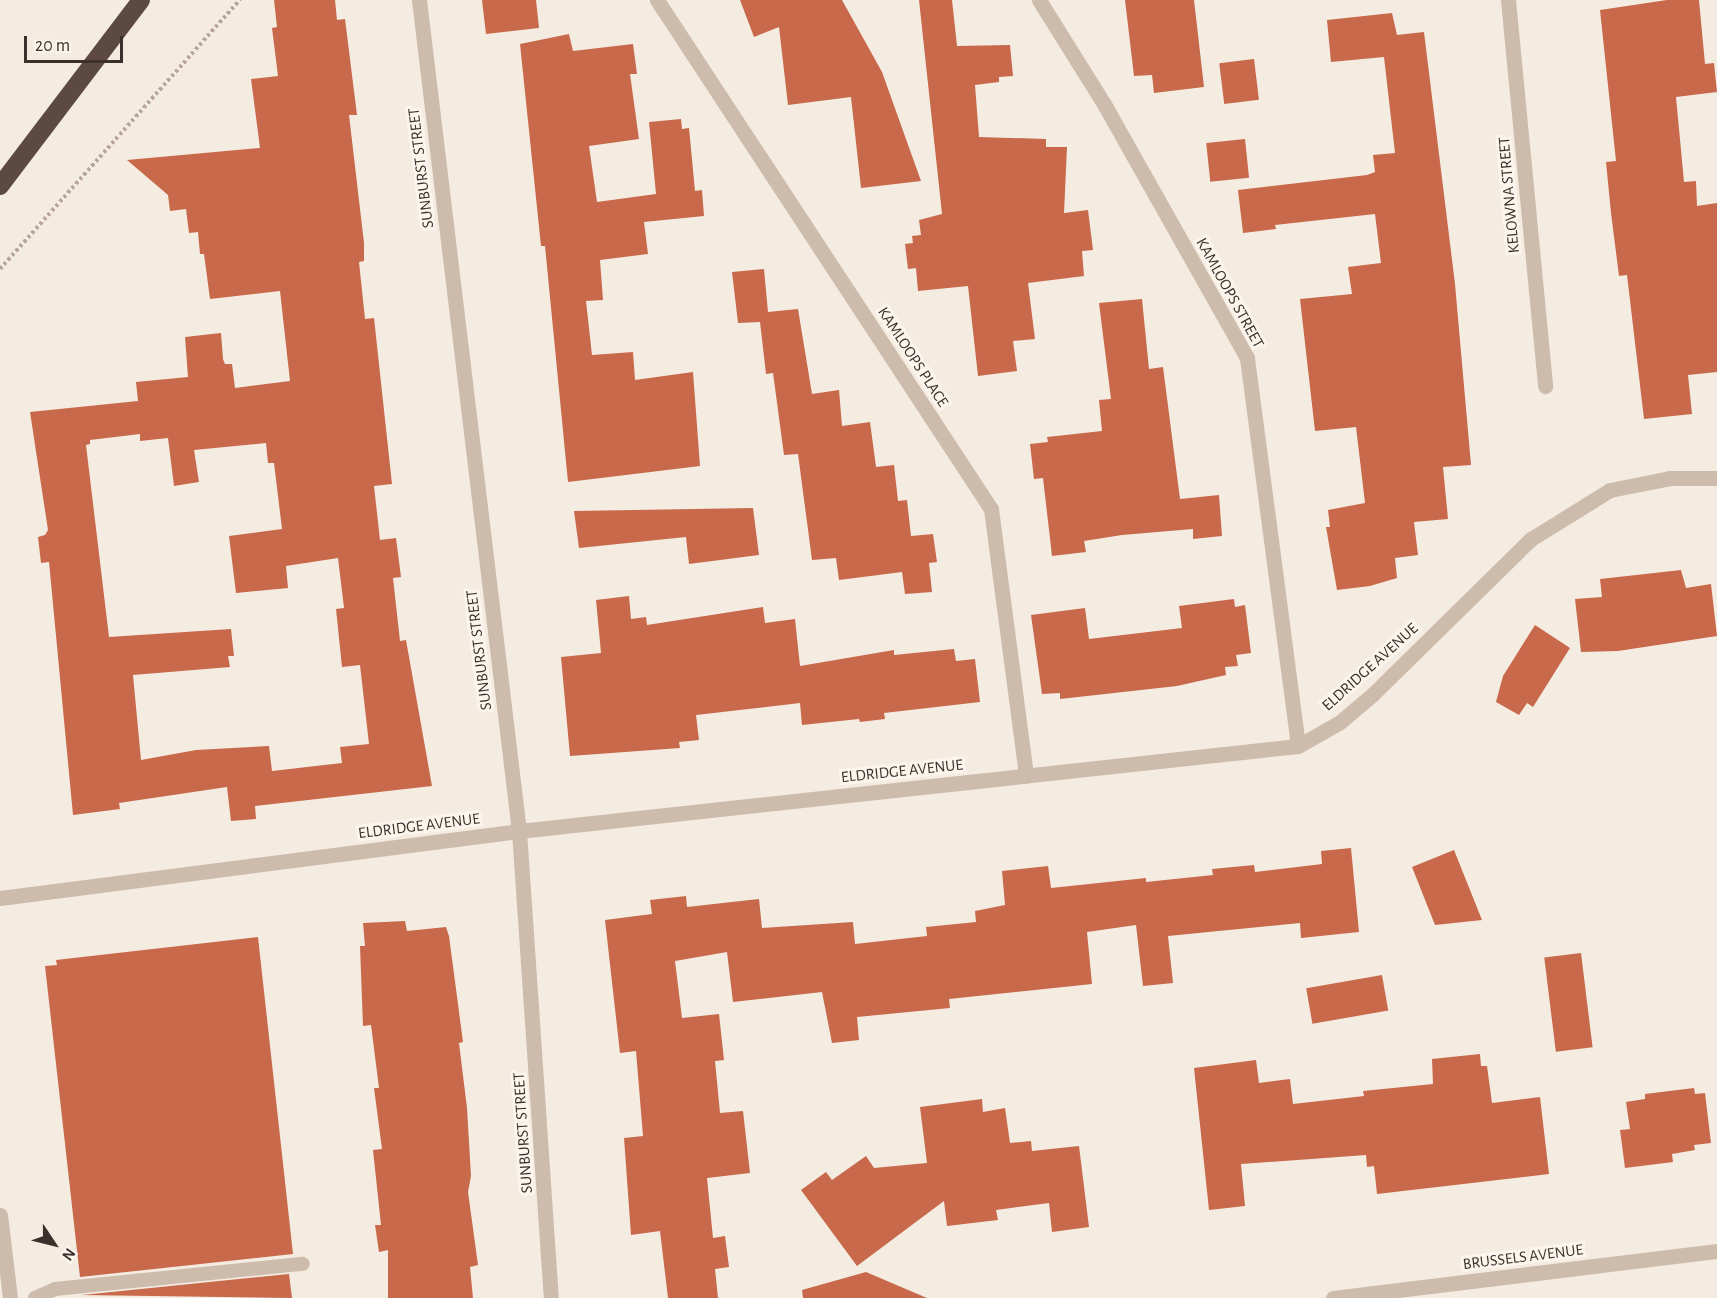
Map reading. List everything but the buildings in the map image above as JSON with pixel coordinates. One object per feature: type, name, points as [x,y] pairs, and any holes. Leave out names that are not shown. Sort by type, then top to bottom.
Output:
[{"type":"highway","points":[[0,186],[141,0]]},
{"type":"street","name":"SUNBURST STREET","points":[[419,0],[519,831],[550,1298]]},
{"type":"street","name":"KAMLOOPS PLACE","points":[[657,0],[991,509],[1026,776]]},
{"type":"street","name":"KAMLOOPS STREET","points":[[1039,0],[1104,104],[1247,358],[1298,746]]},
{"type":"street","name":"KELOWNA STREET","points":[[1508,0],[1545,386]]},
{"type":"street","name":"ELDRIDGE AVENUE","points":[[0,898],[519,831],[1298,746],[1340,723],[1373,694],[1531,539],[1610,490],[1670,478],[1717,478]]},
{"type":"street","points":[[0,1215],[10,1298]]},
{"type":"street","name":"BRUSSELS AVENUE","points":[[1333,1298],[1717,1251]]},
{"type":"lane","points":[[35,1298],[55,1289],[303,1264]]},
{"type":"path","points":[[0,269],[240,0]]}]
